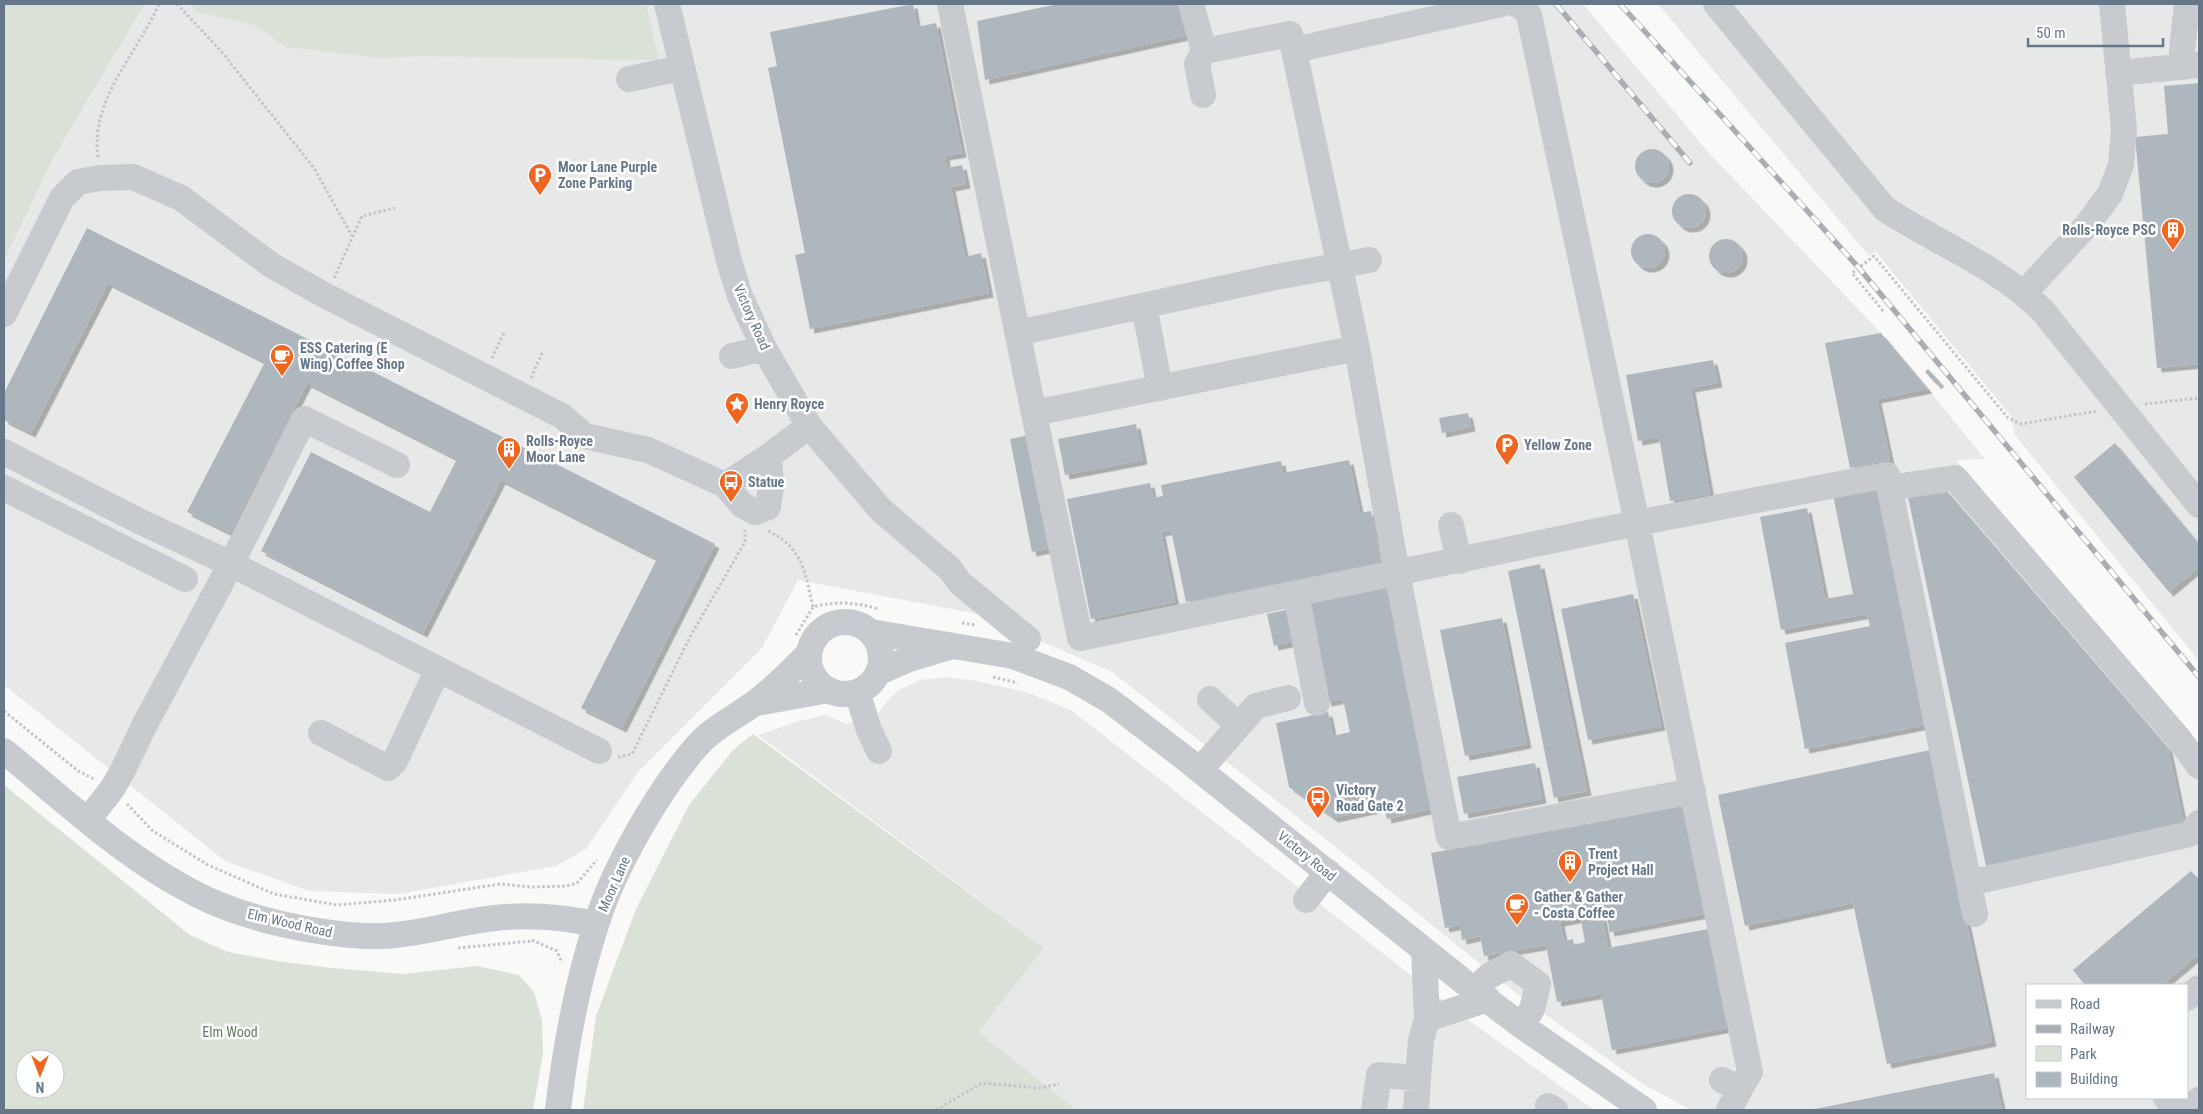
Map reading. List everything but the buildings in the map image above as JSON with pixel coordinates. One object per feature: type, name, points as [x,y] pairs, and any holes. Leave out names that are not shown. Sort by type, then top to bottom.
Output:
[{"type":"street","name":"Victory Road","points":[[667,4],[729,260],[740,296],[764,348],[809,426],[881,510],[945,556],[960,583],[1028,639]]},
{"type":"street","points":[[950,4],[1080,638],[1887,474],[1975,914]]},
{"type":"street","points":[[1191,4],[1204,51],[1197,64],[1203,95]]},
{"type":"street","points":[[1294,50],[1501,4]]},
{"type":"street","points":[[1515,4],[1522,5],[1529,15],[1637,524],[1750,1072],[1730,1093]]},
{"type":"street","points":[[1716,4],[1885,209],[1911,226],[1956,248],[2024,292],[2042,310],[2199,505]]},
{"type":"street","points":[[2024,292],[2087,225],[2110,194],[2121,165],[2124,129],[2112,4]]},
{"type":"street","points":[[2118,73],[2191,66],[2182,50],[2187,4]]},
{"type":"street","points":[[1204,51],[1290,34],[1357,348],[1397,573],[1449,837],[1692,792]]},
{"type":"street","points":[[629,79],[681,68]]},
{"type":"street","points":[[4,314],[62,198],[78,182],[100,178],[133,177],[181,198],[271,265],[326,296],[562,416],[585,436],[648,450],[725,485],[742,505],[755,512],[768,507],[770,487],[769,456]]},
{"type":"street","points":[[1017,333],[1369,260]]},
{"type":"street","points":[[1144,306],[1160,388]]},
{"type":"street","points":[[732,356],[764,348]]},
{"type":"street","points":[[1034,413],[1357,348]]},
{"type":"street","points":[[88,820],[112,789],[231,564],[304,419],[397,465]]},
{"type":"street","points":[[725,485],[769,456],[809,426]]},
{"type":"street","points":[[4,452],[141,522],[231,564],[599,751]]},
{"type":"street","points":[[1889,488],[1955,478],[2199,766]]},
{"type":"street","points":[[4,488],[185,579]]},
{"type":"street","points":[[1451,525],[1459,561]]},
{"type":"street","points":[[1296,594],[1317,703]]},
{"type":"street","points":[[853,623],[870,632],[877,640],[882,662],[879,672],[870,685],[857,692],[838,694],[820,684],[813,675],[809,664],[809,653],[817,635],[833,624],[853,623]]},
{"type":"street","name":"Victory Road","points":[[870,632],[1013,656],[1069,677],[1109,700],[1522,1026],[1637,1109]]},
{"type":"street","name":"Victory Road","points":[[879,672],[910,659],[950,646]]},
{"type":"street","name":"Moor Lane","points":[[558,1110],[561,1083],[577,1003],[596,924],[620,868],[643,824],[668,784],[697,746],[724,723],[755,703],[786,677],[809,653]]},
{"type":"street","points":[[321,733],[388,768],[395,761],[438,669]]},
{"type":"street","name":"Moor Lane","points":[[755,703],[829,690]]},
{"type":"street","points":[[857,692],[868,730],[879,751]]},
{"type":"street","points":[[1200,770],[1256,706],[1288,698]]},
{"type":"street","points":[[1210,699],[1238,725]]},
{"type":"street","name":"Elm Wood Road","points":[[4,751],[137,858],[194,893],[249,916],[295,927],[344,935],[382,936],[425,932],[493,918],[531,916],[565,918],[596,924]]},
{"type":"street","points":[[1969,883],[2190,834],[2199,823]]},
{"type":"street","points":[[1306,900],[1328,872]]},
{"type":"street","points":[[1416,1110],[1421,1040],[1427,1019],[1424,950]]},
{"type":"street","points":[[1427,1019],[1481,994],[1490,976],[1511,964],[1538,984],[1532,1009],[1522,1026]]},
{"type":"street","points":[[2188,997],[2199,988]]},
{"type":"street","points":[[1374,1110],[1379,1075],[1418,1078]]},
{"type":"street","points":[[2167,1099],[2177,1110]]},
{"type":"street","points":[[2188,1110],[2199,1100]]},
{"type":"path","points":[[100,178],[96,146],[97,126],[105,100],[151,23],[159,4]]},
{"type":"path","points":[[178,4],[222,51],[314,168],[352,236]]},
{"type":"path","points":[[326,296],[362,216],[395,208]]},
{"type":"path","points":[[1883,311],[1852,273],[1874,256],[2008,418],[2021,424],[2120,407],[2199,398]]},
{"type":"path","points":[[483,376],[505,332]]},
{"type":"path","points":[[523,397],[543,351]]},
{"type":"path","points":[[599,751],[618,757],[632,754],[691,634],[745,542],[742,505]]},
{"type":"path","points":[[760,527],[784,538],[800,558],[813,607]]},
{"type":"path","points":[[4,711],[78,771],[112,789],[153,831],[208,865],[274,894],[337,905],[395,900],[500,884],[531,887],[566,886],[577,883],[598,859]]},
{"type":"path","points":[[531,887],[532,941],[557,952],[563,966]]},
{"type":"path","points":[[936,1110],[982,1083],[1040,1088],[1059,1084]]},
{"type":"shaded area","points":[[145,4],[1583,4],[1710,154],[1881,333],[1985,459],[1956,460],[2199,764],[2199,1110],[1691,1110],[1641,1083],[1516,993],[1343,853],[1112,672],[978,614],[798,580],[762,648],[638,772],[586,849],[556,866],[399,894],[309,891],[225,861],[4,685],[4,261],[54,159]]},
{"type":"shaded area","points":[[1658,4],[2199,4],[2199,661],[2015,435],[2011,416],[1876,252],[1869,256]]},
{"type":"shaded area","points":[[945,677],[977,681],[1026,692],[1071,710],[1471,1022],[1594,1110],[1077,1110],[977,1032],[1044,948],[758,735],[799,721],[825,715],[846,724],[877,715],[889,699],[899,690],[920,680]]},
{"type":"green space","points":[[4,4],[145,4],[54,158],[4,261]]},
{"type":"green space","points":[[192,4],[646,4],[659,60],[422,56],[381,58],[286,47],[254,25],[194,11]]},
{"type":"green space","points":[[753,734],[1044,948],[978,1032],[1077,1110],[583,1110],[596,1016],[636,909],[689,805],[733,750]]},
{"type":"green space","name":"Elm Wood","points":[[4,785],[190,935],[228,952],[332,968],[404,974],[476,966],[519,975],[534,992],[542,1020],[543,1054],[533,1110],[4,1110]]},
{"type":"railway","points":[[1556,4],[1690,163]]},
{"type":"railway","points":[[1620,4],[1859,268],[2199,677]]},
{"type":"place","name":"Moor Lane Purple Zone Parking","points":[[540,196]]},
{"type":"place","name":"Rolls-Royce PSC","points":[[2173,251]]},
{"type":"place","name":"ESS Catering (E Wing) Coffee Shop","points":[[282,377]]},
{"type":"place","name":"Henry Royce","points":[[737,425]]},
{"type":"place","name":"Yellow Zone","points":[[1507,466]]},
{"type":"place","name":"Rolls-Royce Moor Lane","points":[[509,470]]},
{"type":"place","name":"Statue","points":[[731,503]]},
{"type":"place","name":"Victory Road Gate 2","points":[[1318,819]]},
{"type":"place","name":"Trent Project Hall","points":[[1570,883]]},
{"type":"place","name":"Gather & Gather - Costa Coffee","points":[[1517,926]]}]
